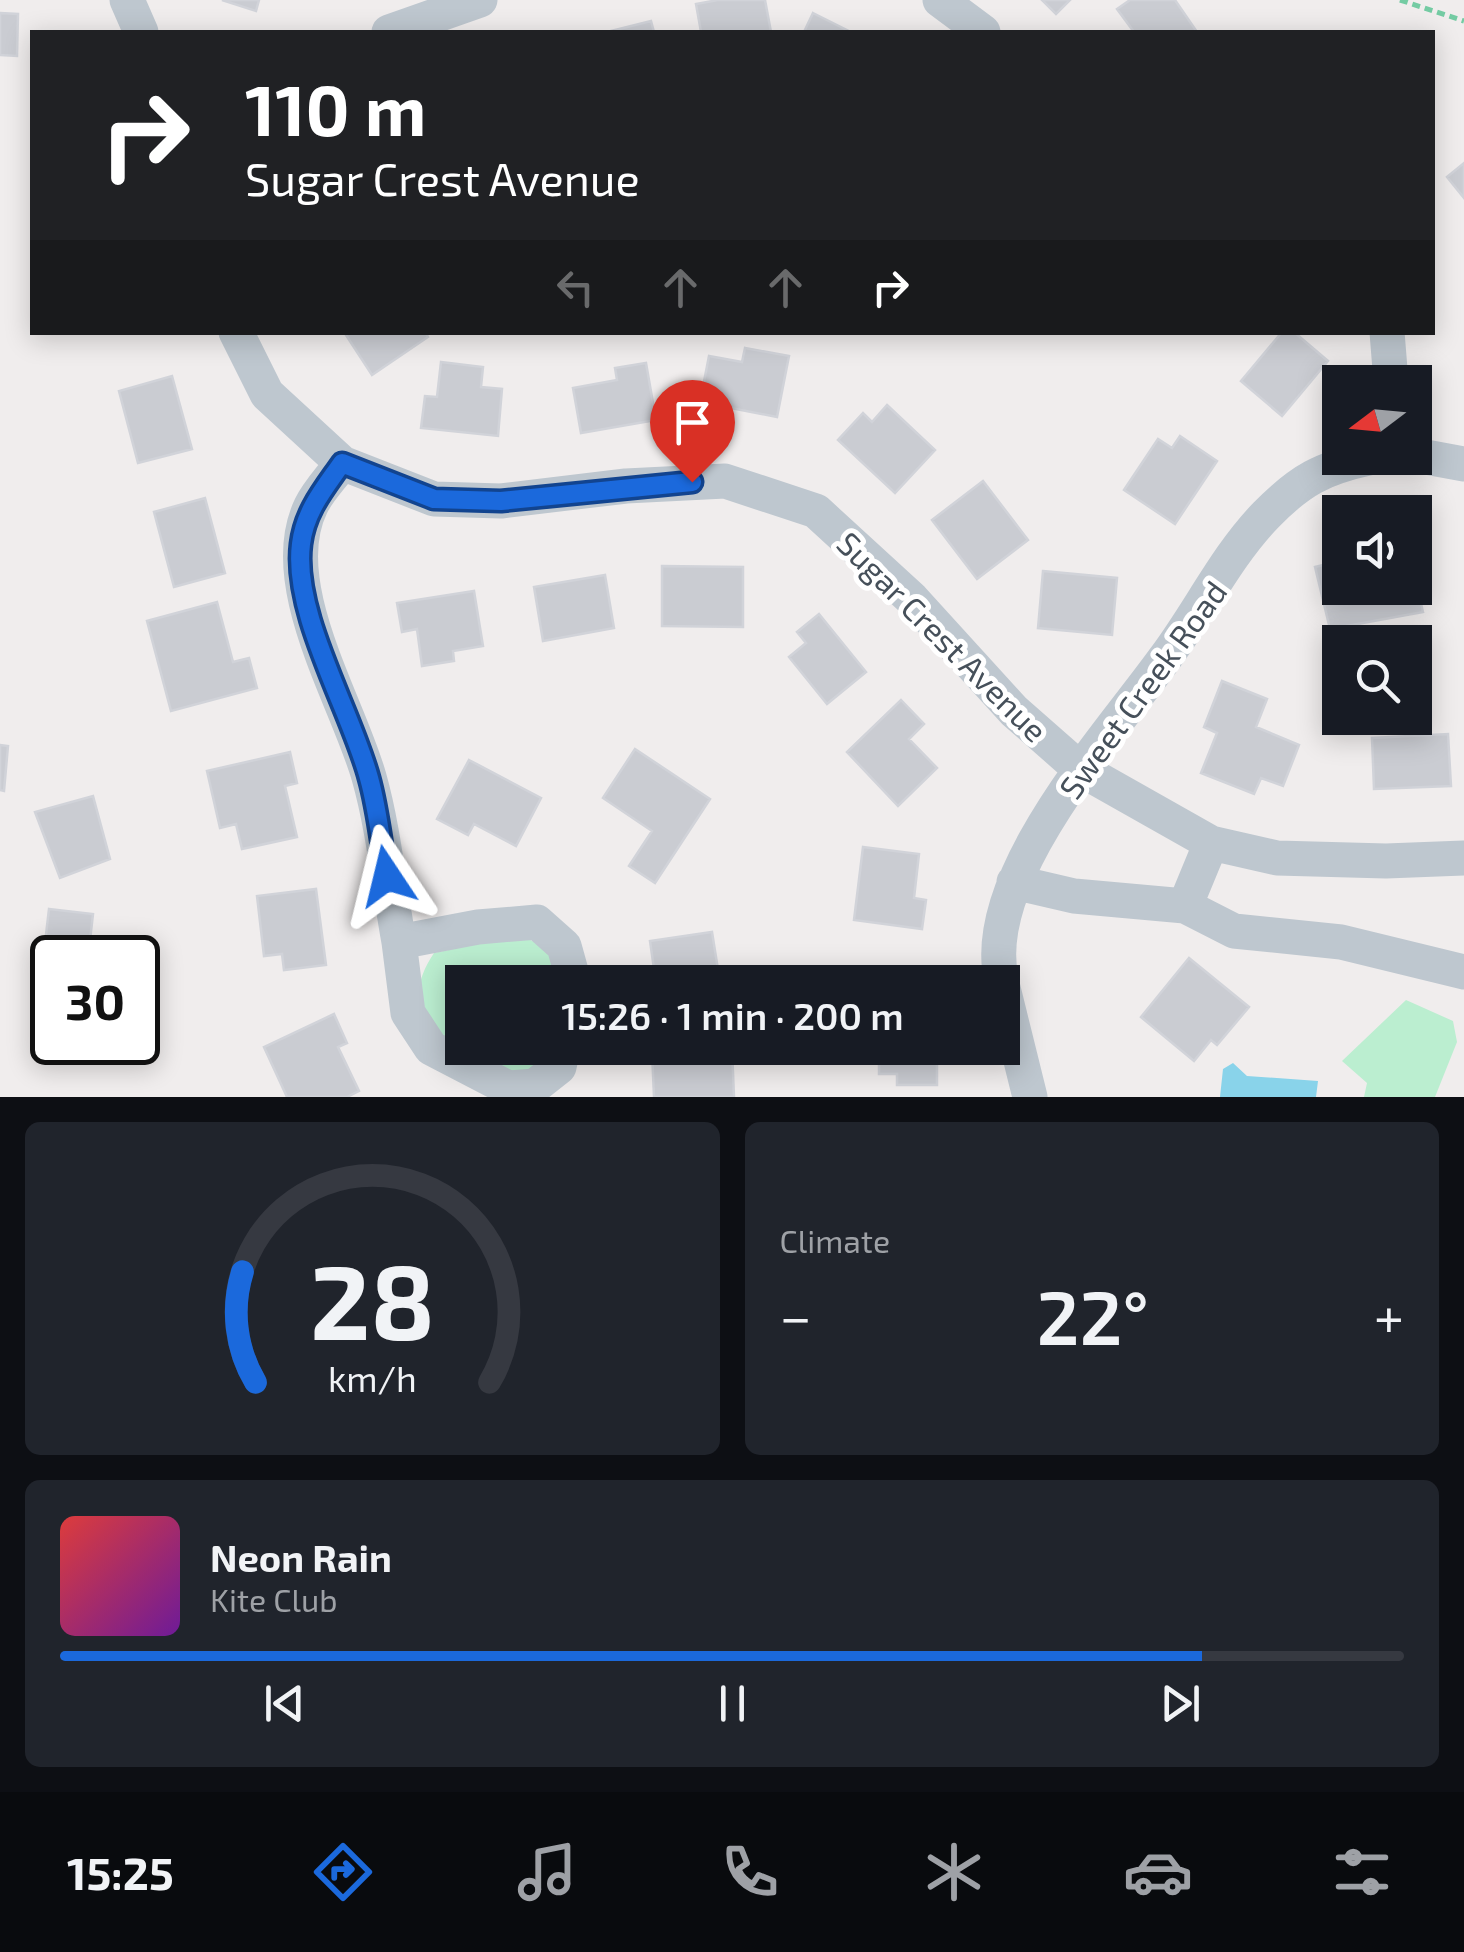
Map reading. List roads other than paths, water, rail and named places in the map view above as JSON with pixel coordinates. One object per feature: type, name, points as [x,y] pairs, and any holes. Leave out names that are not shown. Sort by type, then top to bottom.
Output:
[{"type":"street","points":[[127,0],[141,30]]},
{"type":"street","points":[[395,30],[480,0]]},
{"type":"street","points":[[940,0],[980,30]]},
{"type":"street","name":"Sugar Crest Avenue","points":[[238,335],[267,394],[342,463],[434,499],[501,501],[626,486],[725,481],[816,511],[912,599],[1014,711],[1080,769],[1211,842],[1277,858],[1464,858]]},
{"type":"street","points":[[1387,335],[1389,365]]},
{"type":"street","points":[[1432,459],[1464,464]]},
{"type":"street","points":[[342,463],[311,506],[300,545],[305,590],[321,648],[369,777],[408,1013],[431,1048],[445,1055]]},
{"type":"street","name":"Sweet Creek Road","points":[[1003,965],[1004,912],[1014,882],[1080,769],[1164,660],[1264,516],[1322,469]]},
{"type":"street","points":[[1185,906],[1211,842]]},
{"type":"street","points":[[1014,882],[1074,896],[1185,906],[1234,931],[1340,942],[1464,972]]},
{"type":"street","points":[[399,942],[478,927],[537,922],[564,946],[569,965]]},
{"type":"street","name":"Sweet Creek Road","points":[[1020,1056],[1030,1097]]},
{"type":"street","points":[[464,1065],[508,1088],[535,1086],[560,1065]]},
{"type":"water","points":[[1233,1063],[1247,1076],[1318,1081],[1316,1097],[1220,1097],[1223,1069]]}]
